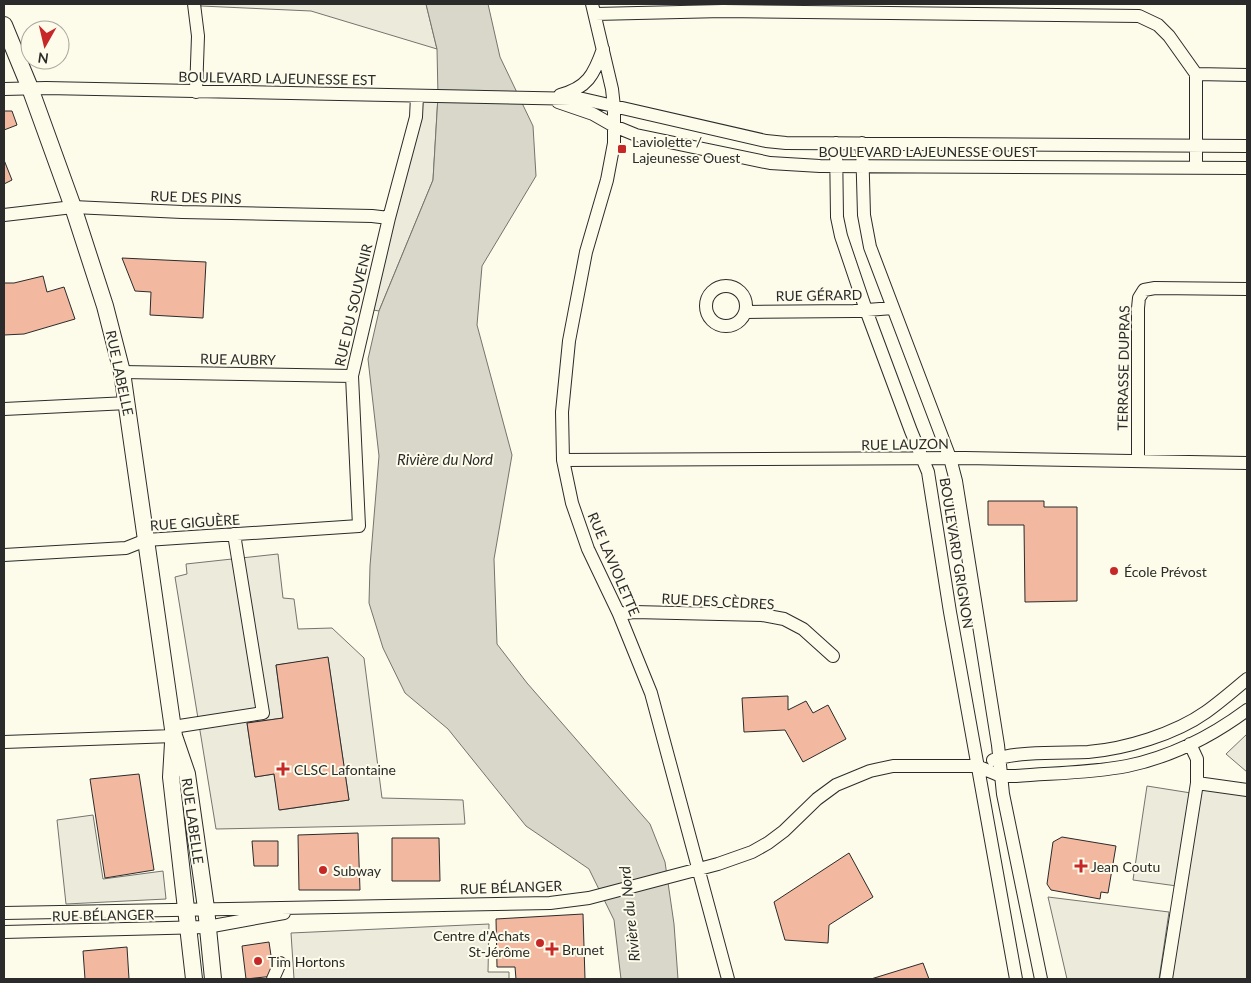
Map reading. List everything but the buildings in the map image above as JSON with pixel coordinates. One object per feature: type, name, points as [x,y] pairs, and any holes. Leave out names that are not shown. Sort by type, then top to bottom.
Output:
[{"type":"main road","name":"RUE LABELLE","points":[[4,26],[30,88],[73,208],[105,306],[122,372],[128,403],[173,732],[187,774],[206,908],[213,979]]},
{"type":"main road","points":[[4,42],[18,57]]},
{"type":"main road","name":"RUE LABELLE","points":[[173,732],[171,777],[194,979]]},
{"type":"street","points":[[194,4],[198,36],[196,92]]},
{"type":"street","points":[[594,9],[1002,9],[1140,16],[1158,25],[1169,36],[1196,74],[1196,168]]},
{"type":"street","name":"RUE LAVIOLETTE","points":[[594,9],[614,106],[614,143],[607,180],[586,252],[569,341],[562,412],[563,460],[572,503],[588,549],[619,614],[651,693],[728,979]]},
{"type":"street","points":[[549,98],[573,91],[586,82],[598,65],[603,47]]},
{"type":"street","points":[[1196,74],[1247,75]]},
{"type":"street","name":"BOULEVARD LAJEUNESSE EST","points":[[4,89],[535,97],[583,99],[614,106]]},
{"type":"street","name":"RUE DU SOUVENIR","points":[[359,526],[352,376],[389,218],[416,118],[417,96]]},
{"type":"street","name":"BOULEVARD LAJEUNESSE EST","points":[[549,98],[593,114],[614,126]]},
{"type":"street","name":"BOULEVARD LAJEUNESSE OUEST","points":[[614,106],[766,141],[786,143],[1247,146]]},
{"type":"street","name":"BOULEVARD LAJEUNESSE OUEST","points":[[614,126],[636,134],[770,163],[836,166],[1247,168]]},
{"type":"street","name":"BOULEVARD GRIGNON","points":[[836,143],[837,217],[841,236],[866,310],[928,472],[977,766],[1016,979]]},
{"type":"street","name":"BOULEVARD GRIGNON","points":[[862,143],[866,231],[950,458],[956,481],[1000,758],[1004,794],[1041,979]]},
{"type":"street","name":"RUE DES PINS","points":[[4,215],[73,208],[389,218]]},
{"type":"street","name":"TERRASSE DUPRAS","points":[[1138,460],[1138,308],[1144,290],[1155,288],[1247,288]]},
{"type":"street","name":"RUE GÉRARD","points":[[746,312],[893,308]]},
{"type":"street","name":"RUE AUBRY","points":[[122,372],[352,376]]},
{"type":"street","points":[[4,408],[128,403]]},
{"type":"street","name":"RUE LAUZON","points":[[563,460],[950,458],[1247,463]]},
{"type":"street","name":"RUE GIGUÈRE","points":[[4,555],[126,548],[146,540],[359,526]]},
{"type":"street","points":[[4,742],[173,732],[263,713],[234,534]]},
{"type":"street","name":"RUE DES CÈDRES","points":[[619,614],[634,612],[762,615],[784,619],[803,628],[833,656]]},
{"type":"street","points":[[977,766],[1000,758],[1117,748],[1148,740],[1175,729],[1204,713],[1247,679]]},
{"type":"street","points":[[977,766],[1001,776],[1126,766],[1167,754],[1190,744],[1220,728],[1247,710]]},
{"type":"street","points":[[1166,979],[1197,783],[1197,759],[1190,744]]},
{"type":"street","name":"RUE BÉLANGER","points":[[4,913],[550,903],[589,898],[738,858],[768,844],[836,785],[870,771],[893,766],[977,766]]},
{"type":"street","points":[[1197,783],[1247,790]]},
{"type":"street","name":"RUE BÉLANGER","points":[[4,932],[207,927],[321,907]]},
{"type":"shaded area","points":[[200,4],[426,4],[437,49],[311,11],[201,6]]},
{"type":"shaded area","points":[[417,96],[438,96],[433,180],[379,311],[368,309]]},
{"type":"shaded area","points":[[278,554],[283,598],[294,599],[298,629],[332,628],[364,658],[382,798],[463,800],[465,824],[216,829],[175,577],[187,574],[186,564]],"holes":[[[328,658],[349,800],[280,810],[274,774],[255,777],[247,723],[283,718],[276,665]]]},
{"type":"shaded area","points":[[1247,734],[1247,772],[1226,754]]},
{"type":"shaded area","points":[[1147,786],[1191,793],[1177,886],[1133,880]]},
{"type":"shaded area","points":[[1201,789],[1247,796],[1247,979],[1172,979]]},
{"type":"shaded area","points":[[93,815],[103,879],[163,871],[166,899],[66,904],[57,820]]},
{"type":"shaded area","points":[[1048,897],[1169,912],[1159,979],[1067,979]]},
{"type":"shaded area","points":[[489,924],[488,972],[509,972],[509,979],[294,979],[291,933]]},
{"type":"water","name":"Rivière du Nord","points":[[426,4],[488,4],[500,57],[533,126],[536,176],[482,266],[477,325],[512,455],[494,559],[497,644],[527,683],[650,824],[665,862],[674,924],[678,979],[621,979],[614,920],[589,869],[526,826],[448,729],[405,693],[383,648],[369,603],[370,566],[379,456],[368,359],[379,311],[433,180],[438,96],[437,49]]},
{"type":"place","name":"Laviolette / Lajeunesse Ouest","points":[[622,149]]},
{"type":"place","name":"École Prévost","points":[[1114,571]]},
{"type":"place","name":"CLSC Lafontaine","points":[[283,769]]},
{"type":"place","name":"Jean Coutu","points":[[1081,866]]},
{"type":"place","name":"Subway","points":[[323,870]]},
{"type":"place","name":"Centre d'Achats St-Jérôme","points":[[540,943]]},
{"type":"place","name":"Brunet","points":[[552,949]]},
{"type":"place","name":"Tim Hortons","points":[[258,961]]}]
